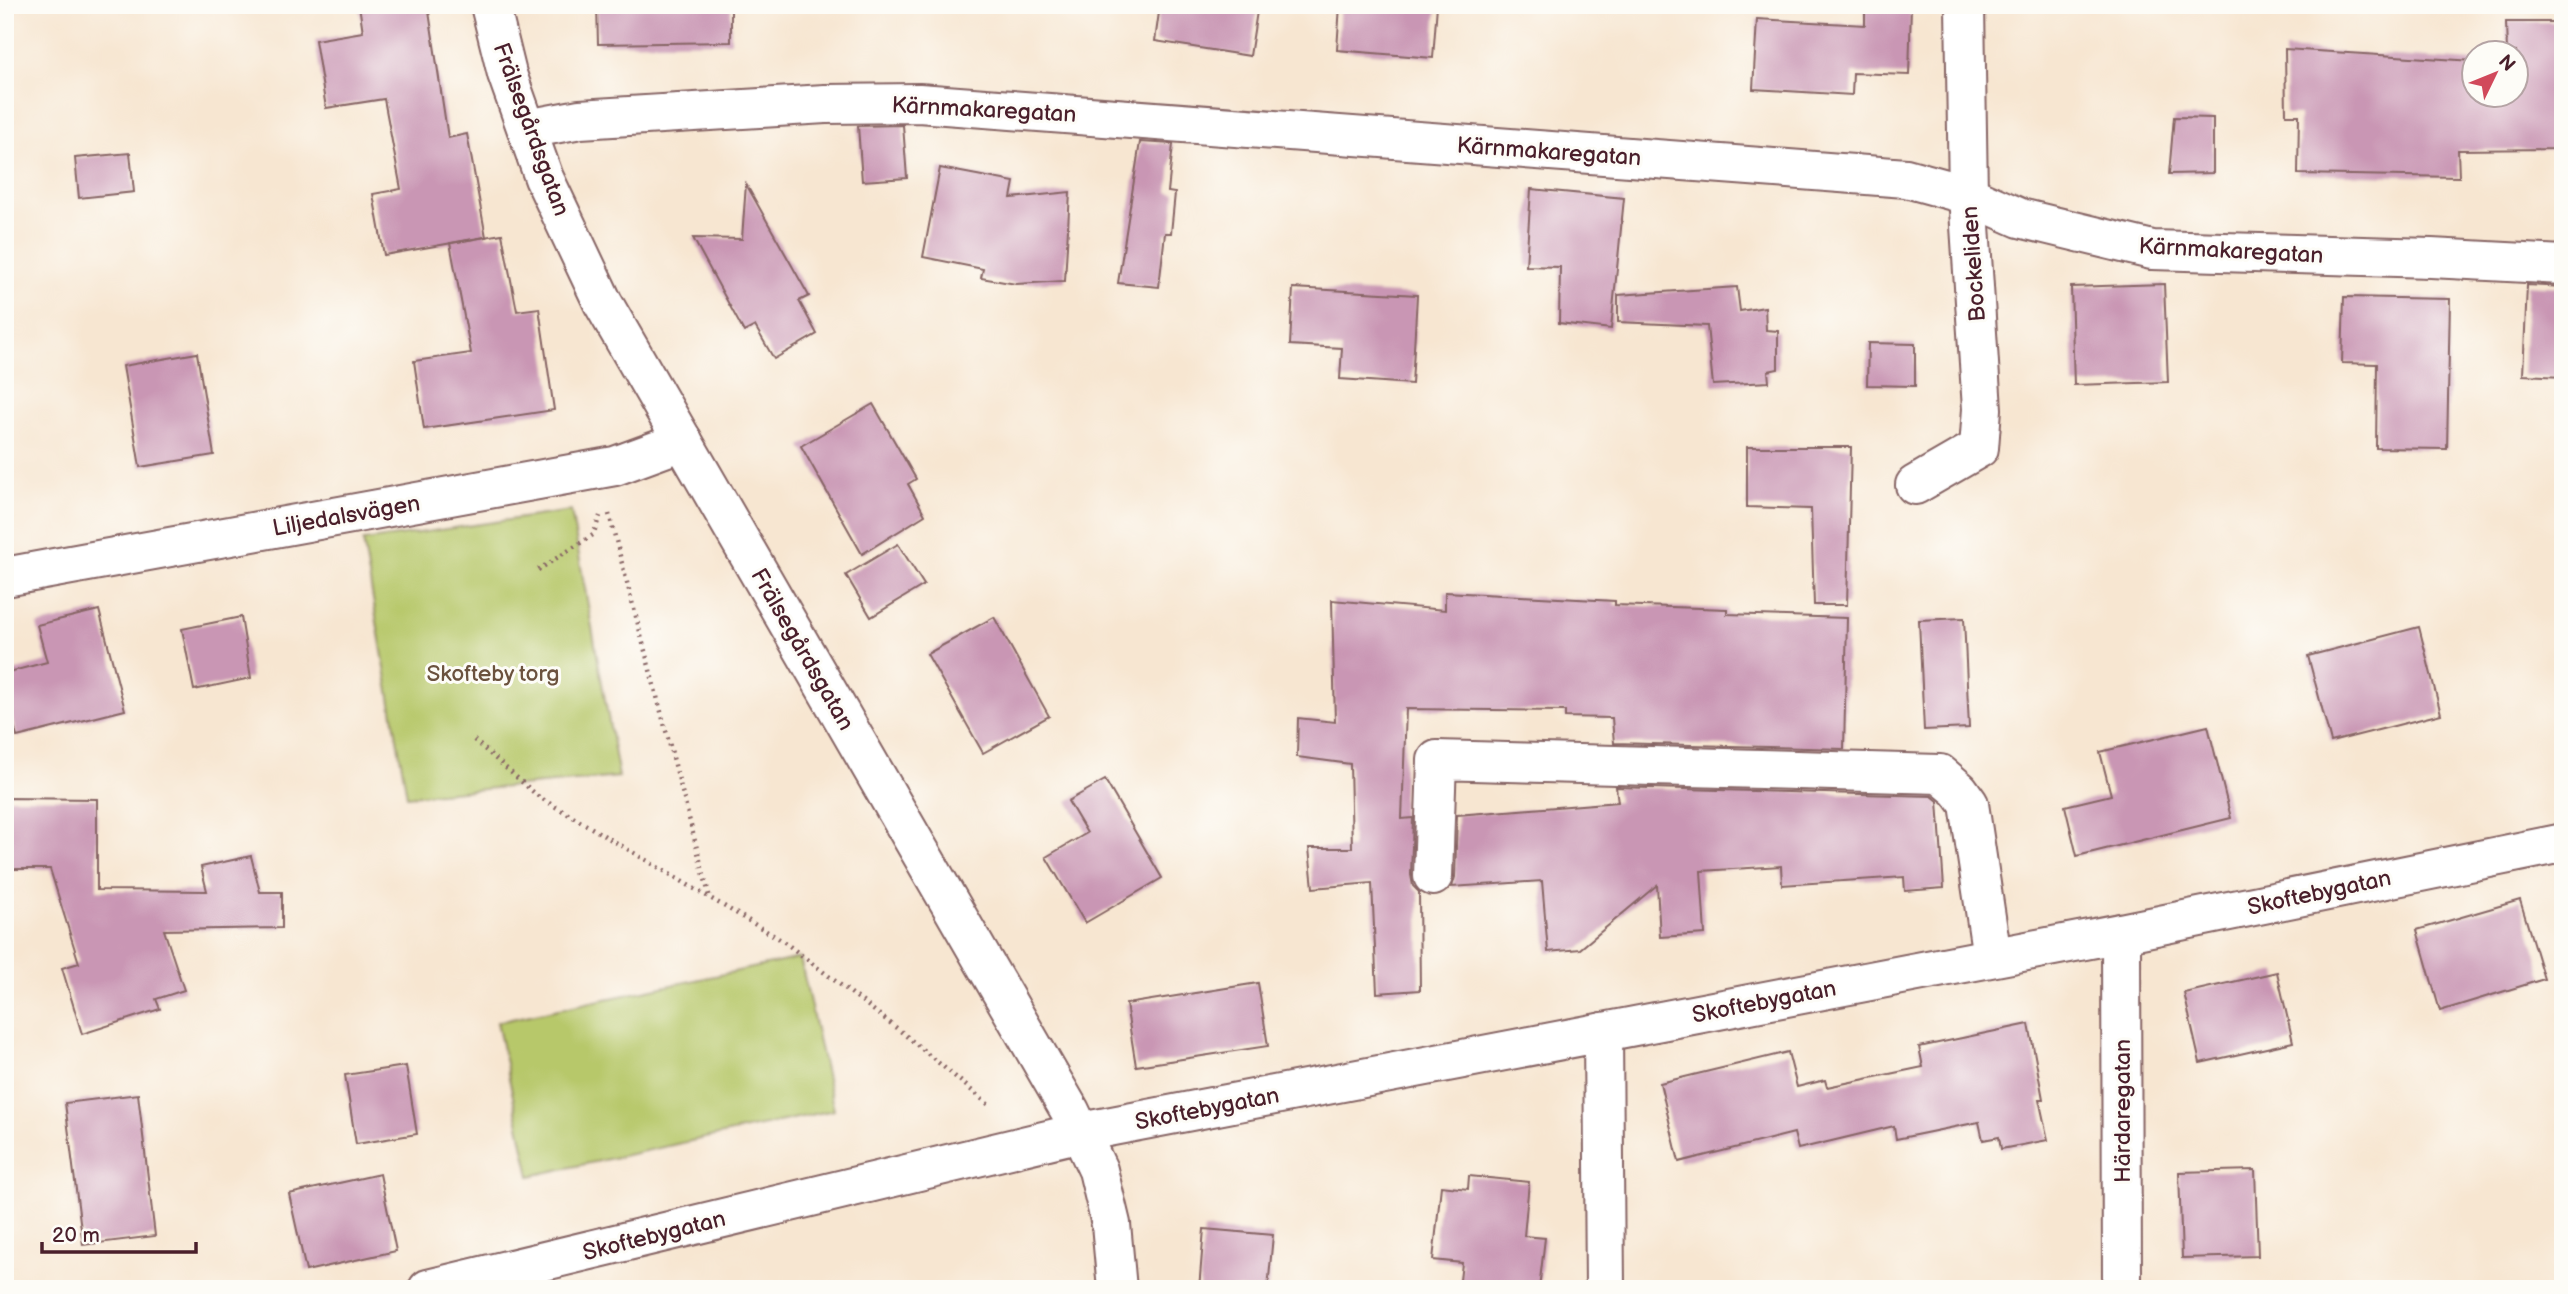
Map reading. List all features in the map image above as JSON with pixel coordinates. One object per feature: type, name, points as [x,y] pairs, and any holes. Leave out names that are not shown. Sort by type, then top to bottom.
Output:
[{"type":"street","name":"Frälsegårdsgatan","points":[[490,5],[507,74],[544,177],[603,303],[1080,1132],[1098,1170],[1111,1224],[1116,1289]]},
{"type":"street","name":"Bockeliden","points":[[1915,485],[1979,449],[1982,409],[1968,195],[1965,5]]},
{"type":"street","name":"Kärnmakaregatan","points":[[527,129],[580,120],[825,104],[919,103],[1906,178],[1968,195],[2020,218],[2152,250],[2431,258],[2563,265]]},
{"type":"street","name":"Liljedalsvägen","points":[[5,578],[615,466],[683,441]]},
{"type":"street","points":[[1433,876],[1437,761],[1940,774],[1959,790],[1969,804],[1992,957]]},
{"type":"street","name":"Skoftebygatan","points":[[428,1289],[1080,1132],[2121,933],[2563,843]]},
{"type":"street","name":"Härdaregatan","points":[[2121,933],[2122,1289]]},
{"type":"street","points":[[1603,1032],[1605,1289]]},
{"type":"path","points":[[606,503],[710,898]]},
{"type":"path","points":[[538,570],[593,535],[601,513]]},
{"type":"path","points":[[474,740],[539,797],[783,942],[898,1029],[992,1108]]},
{"type":"green space","name":"Skofteby torg","points":[[571,511],[619,777],[407,796],[363,541]]},
{"type":"green space","points":[[800,958],[834,1110],[530,1176],[497,1022]]},
{"type":"building","points":[[359,5],[428,5],[448,138],[467,134],[486,237],[384,255],[373,194],[401,189],[384,99],[326,108],[315,40],[363,32]]},
{"type":"building","points":[[597,5],[731,5],[731,42],[598,44]]},
{"type":"building","points":[[1160,5],[1258,5],[1250,56],[1155,41]]},
{"type":"building","points":[[1340,5],[1437,5],[1433,58],[1337,50]]},
{"type":"building","points":[[1865,5],[1911,5],[1909,75],[1853,73],[1852,95],[1753,89],[1757,19],[1865,25]]},
{"type":"building","points":[[2506,22],[2563,22],[2563,149],[2458,150],[2459,177],[2298,174],[2299,115],[2286,115],[2285,49],[2460,60],[2460,108],[2530,108],[2530,38],[2507,38]]},
{"type":"building","points":[[2174,117],[2213,118],[2213,173],[2169,174]]},
{"type":"building","points":[[903,125],[907,178],[862,181],[858,126]]},
{"type":"building","points":[[1140,142],[1173,144],[1168,192],[1175,193],[1171,233],[1165,233],[1159,287],[1118,283]]},
{"type":"building","points":[[130,153],[134,192],[79,198],[75,158]]},
{"type":"building","points":[[940,168],[1014,182],[1011,198],[1070,192],[1065,281],[1016,284],[981,278],[983,269],[923,257]]},
{"type":"building","points":[[746,184],[809,296],[799,301],[817,334],[774,359],[755,326],[744,332],[693,238],[742,239]]},
{"type":"building","points":[[1531,189],[1624,198],[1611,329],[1559,323],[1560,267],[1526,266]]},
{"type":"building","points":[[502,234],[517,311],[539,308],[554,410],[424,429],[414,361],[471,353],[450,243]]},
{"type":"building","points":[[2164,284],[2168,382],[2074,385],[2071,287]]},
{"type":"building","points":[[2527,285],[2563,287],[2563,377],[2523,375]]},
{"type":"building","points":[[1737,287],[1740,311],[1765,307],[1766,330],[1778,331],[1778,369],[1768,371],[1769,382],[1713,385],[1707,326],[1618,322],[1618,295]]},
{"type":"building","points":[[1293,288],[1417,295],[1412,384],[1340,379],[1342,348],[1290,345]]},
{"type":"building","points":[[2344,297],[2450,299],[2447,449],[2376,448],[2377,364],[2342,363]]},
{"type":"building","points":[[1868,343],[1915,344],[1915,386],[1867,385]]},
{"type":"building","points":[[197,353],[214,455],[140,467],[123,366]]},
{"type":"building","points":[[873,404],[916,479],[908,484],[925,515],[862,554],[801,446]]},
{"type":"building","points":[[1747,447],[1851,447],[1847,605],[1814,605],[1811,509],[1747,507]]},
{"type":"building","points":[[898,544],[924,585],[871,617],[846,575]]},
{"type":"building","points":[[1445,592],[1615,601],[1615,605],[1727,609],[1727,614],[1847,618],[1844,749],[1614,743],[1612,718],[1565,717],[1565,711],[1406,709],[1402,819],[1413,818],[1411,875],[1413,886],[1419,892],[1420,990],[1377,993],[1372,883],[1313,888],[1309,848],[1352,848],[1350,764],[1297,757],[1298,718],[1335,722],[1332,600],[1445,610]]},
{"type":"building","points":[[99,610],[125,710],[17,737],[5,692],[5,673],[47,662],[37,625]]},
{"type":"building","points":[[241,617],[251,678],[194,690],[182,629]]},
{"type":"building","points":[[994,617],[1049,716],[983,753],[927,654]]},
{"type":"building","points":[[1964,618],[1969,728],[1924,730],[1919,620]]},
{"type":"building","points":[[2419,627],[2441,714],[2331,742],[2308,656]]},
{"type":"building","points":[[2208,726],[2231,818],[2077,856],[2065,806],[2111,795],[2100,752]]},
{"type":"building","points":[[1105,780],[1162,878],[1085,923],[1046,857],[1087,833],[1068,801]]},
{"type":"building","points":[[1616,787],[1932,796],[1938,801],[1944,888],[1905,891],[1904,877],[1782,885],[1781,866],[1701,871],[1705,934],[1660,937],[1657,885],[1580,949],[1548,952],[1542,881],[1452,887],[1455,877],[1457,815],[1618,802]]},
{"type":"building","points":[[5,798],[97,799],[97,890],[207,891],[201,867],[251,856],[260,892],[282,892],[282,928],[164,930],[184,990],[156,999],[160,1009],[82,1034],[62,968],[79,963],[50,869],[5,869]]},
{"type":"building","points":[[2520,900],[2544,979],[2440,1011],[2417,930]]},
{"type":"building","points":[[2277,972],[2293,1042],[2200,1063],[2184,993]]},
{"type":"building","points":[[1258,983],[1268,1046],[1136,1066],[1126,1004]]},
{"type":"building","points":[[2029,1024],[2043,1099],[2039,1099],[2048,1140],[2001,1149],[1999,1137],[1983,1140],[1979,1122],[1896,1139],[1894,1126],[1798,1149],[1794,1133],[1679,1162],[1660,1083],[1788,1052],[1797,1087],[1825,1080],[1827,1087],[1923,1067],[1919,1047]]},
{"type":"building","points":[[406,1066],[417,1134],[356,1144],[345,1075]]},
{"type":"building","points":[[138,1094],[155,1236],[83,1245],[65,1103]]},
{"type":"building","points":[[2255,1170],[2258,1256],[2182,1258],[2179,1172]]},
{"type":"building","points":[[380,1174],[396,1251],[306,1271],[289,1194]]},
{"type":"building","points":[[1469,1176],[1529,1182],[1524,1236],[1545,1238],[1539,1289],[1459,1289],[1462,1263],[1433,1260],[1441,1186],[1468,1189]]},
{"type":"building","points":[[1204,1229],[1273,1235],[1268,1289],[1199,1289]]}]
